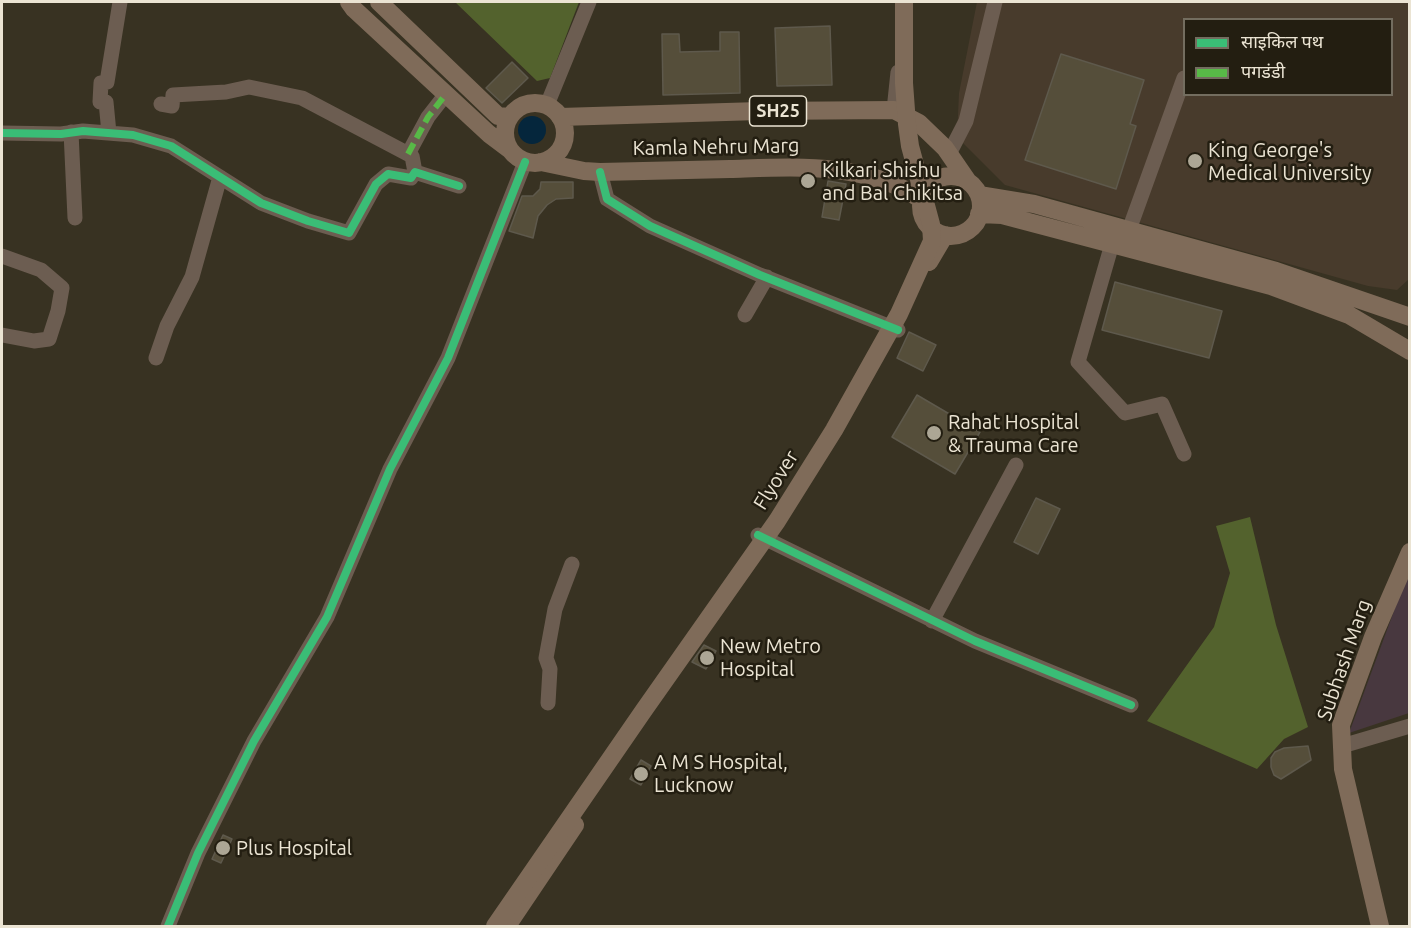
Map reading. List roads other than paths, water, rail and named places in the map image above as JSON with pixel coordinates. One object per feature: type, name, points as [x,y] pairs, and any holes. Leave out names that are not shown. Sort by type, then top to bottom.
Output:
[{"type":"main road","points":[[349,2],[516,157],[533,162],[551,158],[562,145],[564,127],[554,111]]},
{"type":"main road","points":[[379,2],[498,116],[509,117],[505,127],[505,138],[509,149]]},
{"type":"main road","name":"Flyover","points":[[495,927],[777,521],[834,430],[899,314],[932,241],[931,224],[910,146],[907,124],[904,83],[904,2]]},
{"type":"main road","name":"SH25","points":[[509,117],[518,108],[531,103],[554,111],[894,110],[919,123],[949,154],[967,180]]},
{"type":"main road","name":"Kamla Nehru Marg","points":[[533,162],[600,172],[830,168],[875,178],[907,189],[922,200]]},
{"type":"main road","points":[[947,176],[967,180],[979,195],[981,212],[975,223],[967,231],[958,235],[945,235],[933,230],[921,211],[926,190],[935,181],[947,176]]},
{"type":"main road","points":[[979,195],[1034,204],[1129,230],[1349,315],[1410,351]]},
{"type":"main road","points":[[979,214],[1002,215],[1112,244],[1222,265],[1276,271],[1410,317]]},
{"type":"main road","points":[[892,328],[897,306],[925,240],[926,222]]},
{"type":"main road","points":[[507,927],[668,687],[764,538],[790,490],[892,328],[945,235]]},
{"type":"main road","points":[[486,927],[631,715],[764,538]]},
{"type":"main road","name":"Subhash Marg","points":[[1380,927],[1342,769],[1341,725],[1373,637],[1410,552]]},
{"type":"street","points":[[108,133],[106,102],[100,102],[101,83],[107,82],[120,2]]},
{"type":"street","points":[[554,111],[589,2]]},
{"type":"street","points":[[894,110],[904,2]]},
{"type":"street","points":[[949,154],[966,121],[994,2]]},
{"type":"street","points":[[1129,230],[1183,83]]},
{"type":"street","points":[[2,133],[71,132],[133,135],[171,146],[261,203],[308,221],[349,233],[376,184],[388,174],[411,178],[415,172],[412,156],[302,98],[249,87],[226,92],[173,95],[172,106],[161,104]]},
{"type":"street","points":[[408,154],[428,117],[446,94]]},
{"type":"street","points":[[71,132],[75,218]]},
{"type":"street","points":[[168,927],[198,853],[254,741],[327,617],[390,469],[448,358],[533,162]]},
{"type":"street","points":[[415,172],[459,186]]},
{"type":"street","points":[[600,172],[607,200],[650,226],[892,328]]},
{"type":"street","points":[[156,358],[167,326],[192,277],[220,177]]},
{"type":"street","points":[[1112,244],[1078,362],[1125,413],[1162,404],[1184,454]]},
{"type":"street","points":[[2,256],[40,270],[63,288],[49,339],[34,341],[2,335]]},
{"type":"street","points":[[745,315],[767,277]]},
{"type":"street","points":[[932,621],[1016,465]]},
{"type":"street","points":[[764,538],[932,621],[1131,705]]},
{"type":"street","points":[[548,703],[550,669],[546,658],[555,609],[572,564]]},
{"type":"street","points":[[1342,746],[1410,726]]},
{"type":"water","points":[[532,116],[542,120],[546,130],[542,140],[532,144],[522,140],[518,130],[522,120]]},
{"type":"place","name":"King George's Medical University","points":[[1195,161]]},
{"type":"place","name":"Kilkari Shishu and Bal Chikitsa","points":[[808,181]]},
{"type":"place","name":"Rahat Hospital & Trauma Care","points":[[934,433]]},
{"type":"place","name":"New Metro Hospital","points":[[707,658]]},
{"type":"place","name":"A M S Hospital, Lucknow","points":[[641,774]]},
{"type":"place","name":"Plus Hospital","points":[[223,848]]}]
